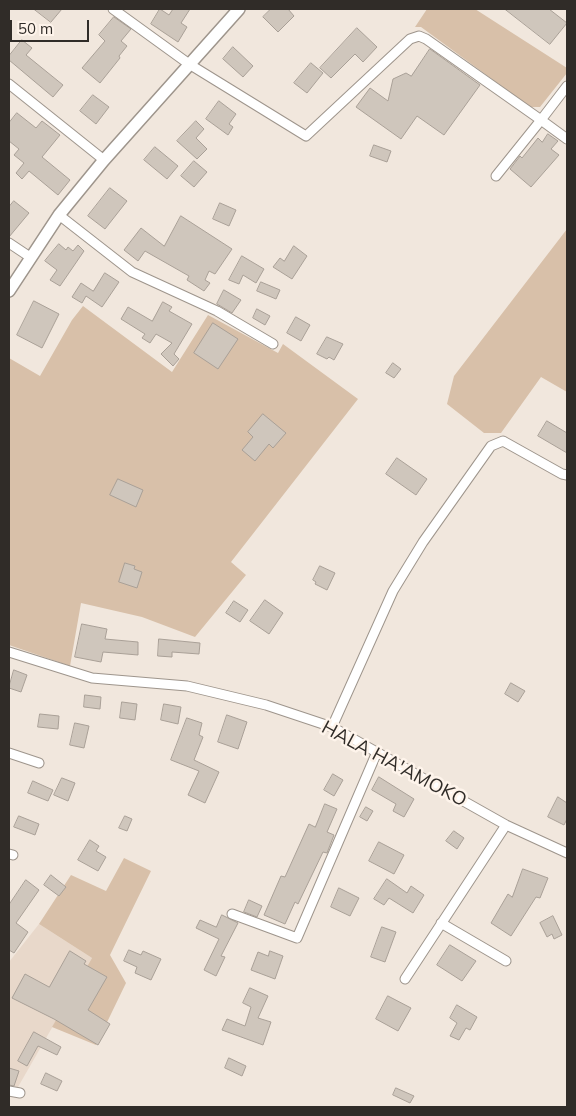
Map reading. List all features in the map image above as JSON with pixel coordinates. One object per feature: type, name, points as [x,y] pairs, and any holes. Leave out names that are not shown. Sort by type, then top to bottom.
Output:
[{"type":"main road","points":[[9,291],[59,215],[104,160],[239,9]]},
{"type":"street","points":[[113,9],[189,64],[306,136],[410,39],[419,36],[434,44],[567,139]]},
{"type":"street","points":[[9,84],[104,160]]},
{"type":"street","points":[[496,176],[567,86]]},
{"type":"street","points":[[59,215],[132,272],[217,310],[273,344]]},
{"type":"street","points":[[9,243],[30,257]]},
{"type":"street","points":[[332,727],[393,592],[423,542],[490,446],[503,441],[567,475]]},
{"type":"street","name":"HALA HA'AMOKO","points":[[9,652],[92,678],[187,686],[266,705],[332,727],[506,825],[567,853]]},
{"type":"street","points":[[232,914],[297,938],[377,752]]},
{"type":"street","points":[[9,753],[39,763]]},
{"type":"street","points":[[405,979],[506,825]]},
{"type":"street","points":[[440,923],[506,962]]},
{"type":"street","points":[[9,1091],[20,1093]]},
{"type":"shaded area","points":[[427,9],[475,9],[567,68],[567,73],[540,107],[530,107],[421,27],[415,27]]},
{"type":"shaded area","points":[[567,229],[567,392],[541,377],[501,433],[484,433],[447,404],[454,376]]},
{"type":"shaded area","points":[[83,306],[172,372],[208,315],[278,353],[283,344],[358,399],[231,562],[246,575],[195,637],[142,617],[81,603],[70,666],[9,645],[9,358],[40,376],[72,320]]},
{"type":"shaded area","points":[[124,858],[151,871],[110,955],[126,983],[96,1045],[52,1027],[92,958],[39,924],[71,875],[106,891]]},
{"type":"shaded area","points":[[39,924],[92,958],[18,1087],[9,1085],[9,962]]},
{"type":"building","points":[[34,9],[62,9],[51,22]]},
{"type":"building","points":[[160,9],[169,15],[173,9],[190,9],[181,23],[187,27],[178,42],[151,24]]},
{"type":"building","points":[[271,9],[288,9],[294,16],[278,32],[263,17]]},
{"type":"building","points":[[505,9],[549,9],[567,23],[550,44]]},
{"type":"building","points":[[114,17],[131,29],[121,41],[127,46],[100,83],[82,68],[105,41],[99,35]]},
{"type":"building","points":[[357,28],[377,47],[363,62],[355,54],[331,78],[320,68]]},
{"type":"building","points":[[22,40],[32,48],[26,55],[63,85],[53,97],[9,60],[9,56]]},
{"type":"building","points":[[233,47],[253,66],[243,77],[223,59]]},
{"type":"building","points":[[430,49],[480,85],[444,135],[417,116],[401,139],[356,107],[370,88],[388,101],[393,79],[406,73],[411,76]]},
{"type":"building","points":[[311,63],[323,73],[307,93],[294,83]]},
{"type":"building","points":[[93,95],[109,107],[96,124],[80,111]]},
{"type":"building","points":[[219,101],[236,114],[229,124],[233,127],[228,135],[206,119]]},
{"type":"building","points":[[17,113],[36,128],[42,121],[60,135],[42,157],[70,180],[58,195],[29,171],[22,179],[16,173],[24,163],[14,155],[19,149],[9,141],[9,123]]},
{"type":"building","points":[[196,121],[204,129],[196,138],[207,149],[197,159],[177,141]]},
{"type":"building","points":[[548,134],[558,141],[551,149],[559,155],[531,187],[510,169],[520,156],[522,158],[538,138],[542,142]]},
{"type":"building","points":[[374,145],[391,151],[387,162],[370,156]]},
{"type":"building","points":[[155,147],[178,166],[167,179],[144,160]]},
{"type":"building","points":[[194,161],[207,172],[194,187],[181,176]]},
{"type":"building","points":[[110,188],[127,201],[105,229],[88,216]]},
{"type":"building","points":[[14,201],[29,213],[9,237],[9,207]]},
{"type":"building","points":[[220,203],[236,210],[229,226],[213,219]]},
{"type":"building","points":[[181,216],[232,249],[215,274],[209,271],[205,280],[210,283],[204,291],[187,280],[189,276],[145,251],[138,261],[124,250],[141,228],[164,246]]},
{"type":"building","points":[[59,244],[66,250],[68,247],[73,251],[78,245],[84,251],[60,286],[50,280],[57,270],[45,261]]},
{"type":"building","points":[[294,246],[307,256],[292,279],[273,267],[280,258],[284,261]]},
{"type":"building","points":[[242,256],[264,269],[256,283],[243,275],[239,284],[229,280]]},
{"type":"building","points":[[105,273],[119,282],[102,307],[86,296],[82,303],[72,297],[81,283],[93,291]]},
{"type":"building","points":[[261,282],[280,290],[276,299],[257,291]]},
{"type":"building","points":[[224,290],[241,300],[232,313],[217,304]]},
{"type":"building","points":[[34,301],[59,314],[42,348],[17,335]]},
{"type":"building","points":[[163,302],[172,307],[169,311],[192,324],[174,354],[179,359],[173,366],[161,354],[172,343],[156,334],[150,343],[142,338],[145,334],[121,319],[128,307],[152,321]]},
{"type":"building","points":[[257,309],[270,316],[265,325],[253,318]]},
{"type":"building","points":[[296,317],[310,325],[301,341],[287,333]]},
{"type":"building","points":[[213,323],[238,339],[218,369],[194,353]]},
{"type":"building","points":[[327,337],[343,344],[334,360],[317,354]]},
{"type":"building","points":[[393,363],[401,369],[394,378],[386,373]]},
{"type":"building","points":[[263,414],[286,433],[273,448],[269,444],[255,461],[242,450],[253,437],[248,432]]},
{"type":"building","points":[[547,421],[567,433],[567,453],[538,436]]},
{"type":"building","points":[[397,458],[427,479],[416,495],[386,474]]},
{"type":"building","points":[[118,479],[143,490],[136,507],[110,495]]},
{"type":"building","points":[[125,563],[135,566],[134,569],[142,572],[137,588],[119,582]]},
{"type":"building","points":[[320,566],[335,573],[327,590],[315,584],[316,582],[313,580]]},
{"type":"building","points":[[265,600],[283,613],[269,634],[250,621]]},
{"type":"building","points":[[234,601],[248,610],[240,622],[226,613]]},
{"type":"building","points":[[82,624],[107,629],[105,639],[138,642],[138,655],[103,652],[101,662],[75,657]]},
{"type":"building","points":[[159,639],[200,643],[199,654],[172,652],[172,657],[158,656]]},
{"type":"building","points":[[14,670],[27,675],[21,692],[9,688]]},
{"type":"building","points":[[511,683],[525,691],[518,702],[505,694]]},
{"type":"building","points":[[85,695],[101,697],[100,709],[84,707]]},
{"type":"building","points":[[122,702],[137,704],[135,720],[120,718]]},
{"type":"building","points":[[164,704],[181,707],[178,724],[161,720]]},
{"type":"building","points":[[40,714],[59,716],[58,729],[38,727]]},
{"type":"building","points":[[227,715],[247,722],[238,749],[218,742]]},
{"type":"building","points":[[187,718],[202,723],[199,735],[203,737],[194,760],[219,772],[205,803],[188,795],[199,771],[171,760]]},
{"type":"building","points":[[75,723],[89,726],[84,748],[70,745]]},
{"type":"building","points":[[333,774],[343,780],[334,796],[324,790]]},
{"type":"building","points":[[379,777],[414,799],[404,817],[393,811],[396,804],[372,790]]},
{"type":"building","points":[[62,778],[75,783],[68,801],[54,795]]},
{"type":"building","points":[[33,781],[53,790],[48,801],[28,793]]},
{"type":"building","points":[[558,797],[567,803],[567,819],[564,825],[548,817]]},
{"type":"building","points":[[325,804],[337,809],[327,832],[334,835],[327,853],[323,852],[298,904],[295,902],[285,924],[264,915],[281,876],[285,877],[309,824],[315,827]]},
{"type":"building","points":[[366,807],[373,811],[367,821],[360,817]]},
{"type":"building","points":[[19,816],[39,824],[35,835],[14,827]]},
{"type":"building","points":[[125,816],[132,819],[127,831],[119,828]]},
{"type":"building","points":[[454,831],[464,838],[457,849],[446,841]]},
{"type":"building","points":[[90,840],[99,846],[96,851],[106,857],[98,871],[78,860]]},
{"type":"building","points":[[379,842],[404,855],[394,874],[369,861]]},
{"type":"building","points":[[523,869],[548,878],[540,898],[536,897],[511,936],[491,923],[508,894],[512,897]]},
{"type":"building","points":[[51,875],[66,887],[59,896],[44,885]]},
{"type":"building","points":[[387,879],[407,893],[411,886],[424,895],[413,913],[389,898],[384,905],[374,899]]},
{"type":"building","points":[[26,880],[39,890],[16,923],[28,932],[14,953],[9,950],[9,905]]},
{"type":"building","points":[[339,888],[359,898],[350,916],[331,907]]},
{"type":"building","points":[[249,900],[262,906],[257,917],[244,912]]},
{"type":"building","points":[[222,915],[238,923],[221,956],[225,957],[216,976],[204,970],[219,939],[196,928],[200,920],[216,927]]},
{"type":"building","points":[[553,916],[562,935],[554,939],[552,934],[547,937],[540,923]]},
{"type":"building","points":[[382,927],[396,932],[385,962],[371,957]]},
{"type":"building","points":[[450,945],[476,961],[462,981],[437,965]]},
{"type":"building","points":[[129,950],[141,955],[143,951],[161,959],[151,980],[135,973],[137,967],[124,961]]},
{"type":"building","points":[[70,951],[86,961],[84,964],[107,977],[88,1010],[110,1024],[98,1045],[54,1019],[12,998],[25,974],[49,987]]},
{"type":"building","points":[[270,951],[283,956],[275,979],[251,970],[258,952],[268,956]]},
{"type":"building","points":[[250,988],[268,996],[258,1018],[271,1022],[263,1045],[222,1030],[227,1019],[245,1026],[251,1007],[243,1003]]},
{"type":"building","points":[[388,996],[411,1008],[398,1031],[376,1019]]},
{"type":"building","points":[[457,1005],[477,1017],[470,1030],[466,1028],[459,1040],[450,1036],[457,1023],[450,1018]]},
{"type":"building","points":[[34,1032],[61,1047],[57,1055],[38,1046],[27,1066],[18,1061]]},
{"type":"building","points":[[229,1058],[246,1066],[242,1076],[225,1068]]},
{"type":"building","points":[[9,1068],[19,1071],[14,1086],[9,1085]]},
{"type":"building","points":[[46,1073],[62,1081],[57,1091],[41,1084]]},
{"type":"building","points":[[396,1088],[414,1096],[410,1103],[393,1095]]}]
